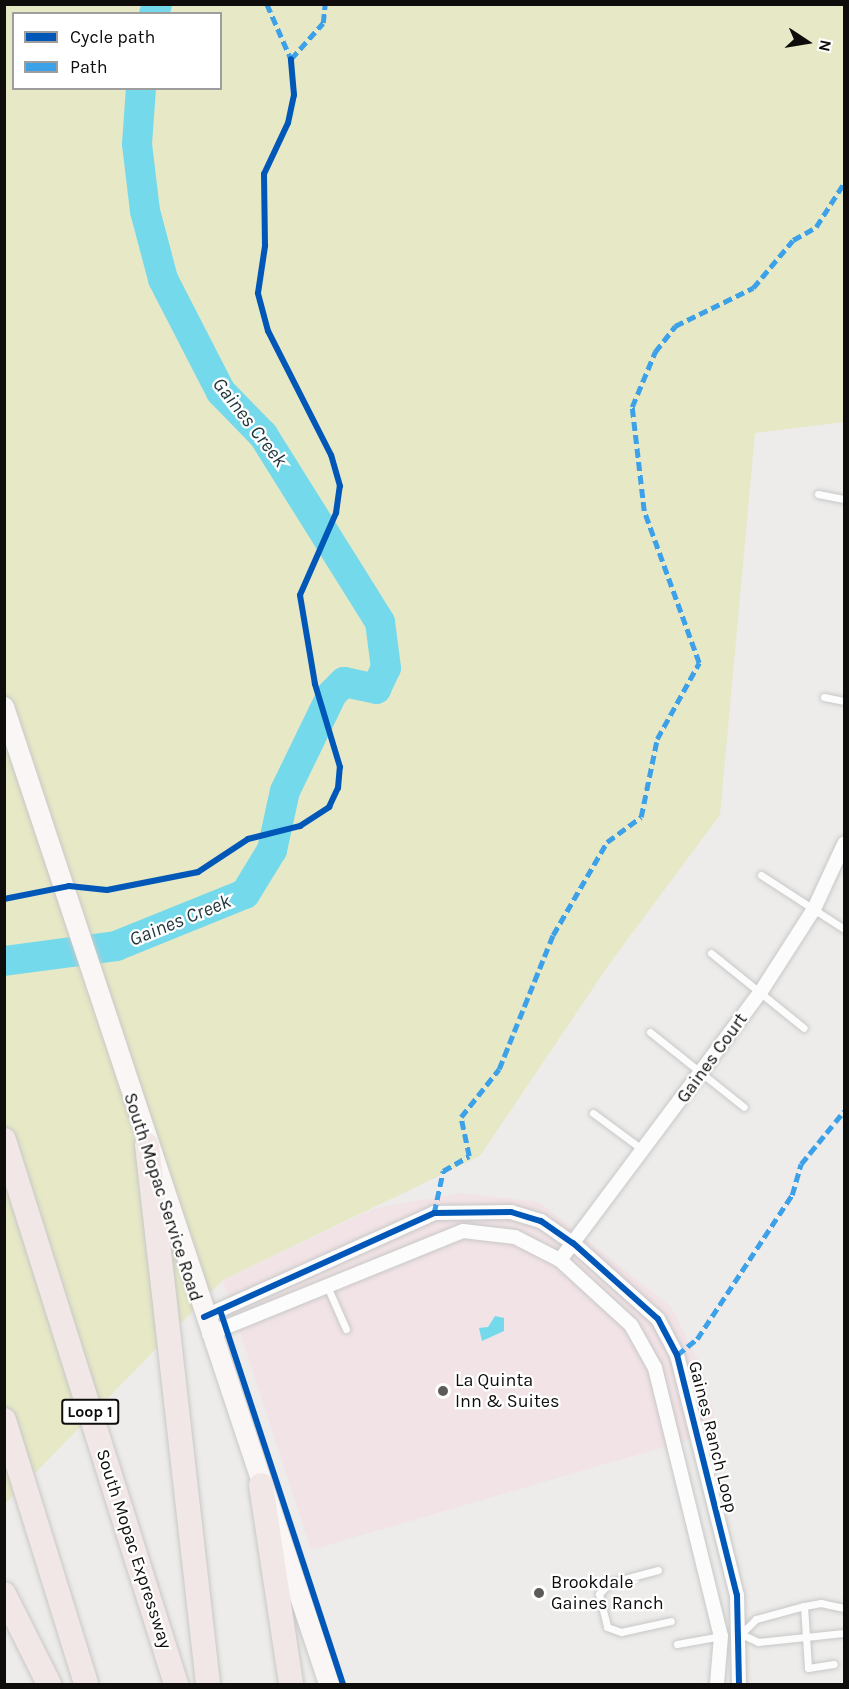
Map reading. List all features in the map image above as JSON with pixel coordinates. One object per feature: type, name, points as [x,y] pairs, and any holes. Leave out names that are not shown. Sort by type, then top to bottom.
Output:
[{"type":"highway","name":"South Mopac Expressway","points":[[4,1140],[176,1684]]},
{"type":"highway","points":[[147,1145],[208,1684]]},
{"type":"highway","points":[[4,1420],[87,1684]]},
{"type":"highway","points":[[261,1485],[291,1684]]},
{"type":"highway","points":[[4,1594],[49,1684]]},
{"type":"main road","name":"South Mopac Service Road","points":[[4,707],[206,1326],[261,1485],[296,1573],[328,1684]]},
{"type":"street","name":"Gaines Court","points":[[561,1260],[760,993],[814,909],[844,844]]},
{"type":"street","name":"Gaines Ranch Loop","points":[[206,1326],[320,1268],[350,1248],[406,1223],[458,1209],[511,1212],[541,1221],[573,1243],[642,1303],[669,1336],[684,1378],[734,1584],[741,1634],[739,1684]]},
{"type":"street","points":[[206,1326],[327,1286],[463,1232],[515,1237],[561,1260],[631,1325],[655,1368],[721,1636],[717,1684]]},
{"type":"street","points":[[320,1268],[327,1286]]},
{"type":"street","points":[[721,1636],[741,1634]]},
{"type":"lane","points":[[818,494],[844,499]]},
{"type":"lane","points":[[824,697],[844,701]]},
{"type":"lane","points":[[760,875],[844,929]]},
{"type":"lane","points":[[711,953],[804,1028]]},
{"type":"lane","points":[[650,1032],[744,1107]]},
{"type":"lane","points":[[593,1113],[644,1150]]},
{"type":"lane","points":[[327,1286],[346,1329]]},
{"type":"lane","points":[[658,1570],[604,1588],[599,1594],[606,1627],[621,1632],[671,1621]]},
{"type":"lane","points":[[844,1608],[821,1603],[804,1606],[756,1619],[741,1634],[758,1642],[806,1633],[844,1633]]},
{"type":"lane","points":[[804,1606],[808,1668],[834,1664]]},
{"type":"lane","points":[[677,1644],[721,1636]]},
{"type":"shaded area","points":[[461,1193],[539,1202],[671,1307],[702,1368],[718,1431],[311,1550],[223,1280],[375,1208]]},
{"type":"green space","points":[[5,5],[844,5],[844,422],[755,433],[720,815],[610,963],[480,1156],[223,1280],[5,1504]]},
{"type":"water","points":[[495,1316],[504,1318],[504,1331],[482,1341],[479,1328],[488,1327]]},
{"type":"waterway","name":"Gaines Creek","points":[[155,12],[157,4]]},
{"type":"waterway","name":"Gaines Creek","points":[[4,961],[116,946],[245,894],[272,850],[285,791],[332,694],[344,682],[376,689],[386,668],[380,622],[263,435],[221,392],[163,279],[145,211],[137,144],[141,90]]},
{"type":"marked path","points":[[267,4],[291,59],[323,23],[325,4]]},
{"type":"marked path","points":[[434,1213],[443,1171],[469,1156],[461,1117],[499,1069],[553,935],[607,842],[641,817],[657,739],[699,663],[644,511],[632,407],[655,352],[675,326],[753,288],[793,240],[816,227],[844,183]]},
{"type":"marked path","points":[[677,1355],[697,1339],[792,1195],[801,1164],[844,1111]]},
{"type":"cycle path","points":[[4,899],[69,886],[107,890],[198,872],[248,839],[300,826],[329,807],[338,788],[340,767],[315,684],[300,595],[336,513],[340,486],[331,455],[268,331],[258,293],[265,246],[264,174],[288,123],[294,95],[291,59]]},
{"type":"cycle path","points":[[204,1317],[434,1213],[511,1212],[541,1221],[573,1243],[658,1319],[677,1355],[737,1595],[739,1684]]},
{"type":"cycle path","points":[[220,1310],[343,1684]]},
{"type":"place","name":"La Quinta Inn & Suites","points":[[443,1391]]},
{"type":"place","name":"Brookdale Gaines Ranch","points":[[539,1593]]}]
